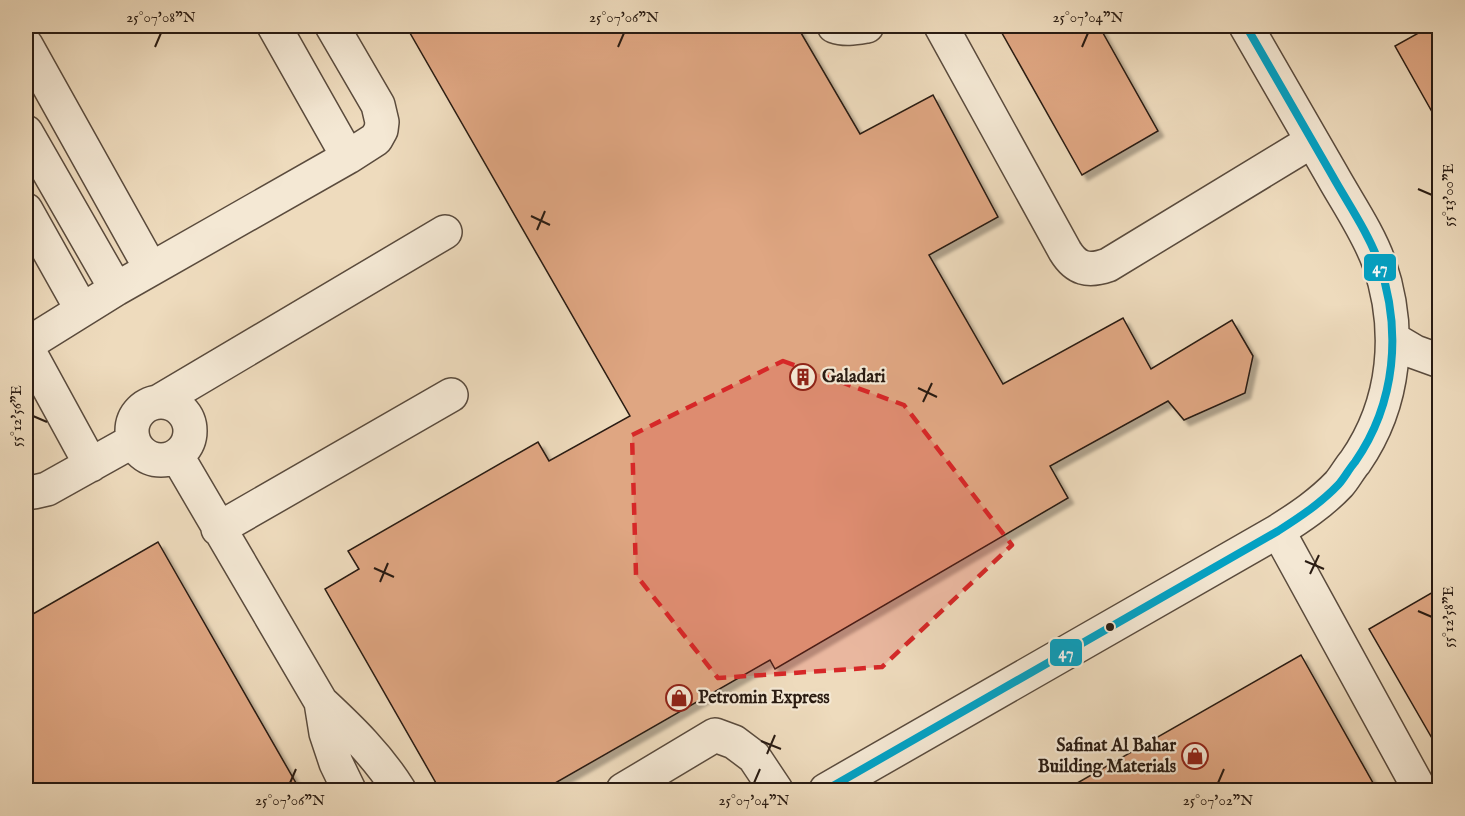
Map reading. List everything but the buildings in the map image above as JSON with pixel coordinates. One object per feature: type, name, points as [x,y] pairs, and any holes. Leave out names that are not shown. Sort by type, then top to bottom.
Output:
[{"type":"street","points":[[274,26],[348,157]]},
{"type":"street","points":[[91,465],[26,345],[116,289],[376,139],[382,122],[378,105],[332,26]]},
{"type":"street","points":[[834,26],[854,29],[867,26]]},
{"type":"street","points":[[941,26],[1065,251],[1070,259],[1089,269],[1098,269],[1108,265],[1312,141]]},
{"type":"street","points":[[826,790],[1278,531],[1311,510],[1340,483],[1362,451],[1380,415],[1390,377],[1393,339],[1389,299],[1378,261],[1361,226],[1246,26]]},
{"type":"street","points":[[26,45],[152,269]]},
{"type":"street","points":[[26,132],[116,289]]},
{"type":"street","points":[[26,210],[82,310]]},
{"type":"street","points":[[158,402],[172,403],[183,410],[189,422],[190,434],[186,447],[177,456],[165,461],[151,459],[140,452],[133,441],[132,427],[136,415],[147,406],[158,402],[445,232]]},
{"type":"street","points":[[1393,339],[1415,352],[1440,362]]},
{"type":"street","points":[[218,529],[451,395]]},
{"type":"street","points":[[26,491],[47,489],[133,441]]},
{"type":"street","points":[[177,456],[321,702],[375,757],[399,790]]},
{"type":"street","points":[[1278,531],[1420,790]]},
{"type":"street","points":[[321,702],[326,733],[336,763],[349,790]]},
{"type":"street","points":[[623,790],[715,735],[734,742],[754,757],[776,790]]},
{"type":"highlighted area","points":[[783,361],[904,405],[1012,545],[882,667],[718,678],[636,575],[632,435]]},
{"type":"transit line","name":"47","points":[[826,790],[1286,526],[1318,504],[1339,484],[1369,439],[1387,391],[1391,366],[1391,314],[1379,263],[1370,241],[1246,26]]},
{"type":"place","name":"Galadari","points":[[803,377]]},
{"type":"place","name":"Petromin Express","points":[[679,698]]},
{"type":"place","name":"Safinat Al Bahar Building Materials","points":[[1195,756]]}]
